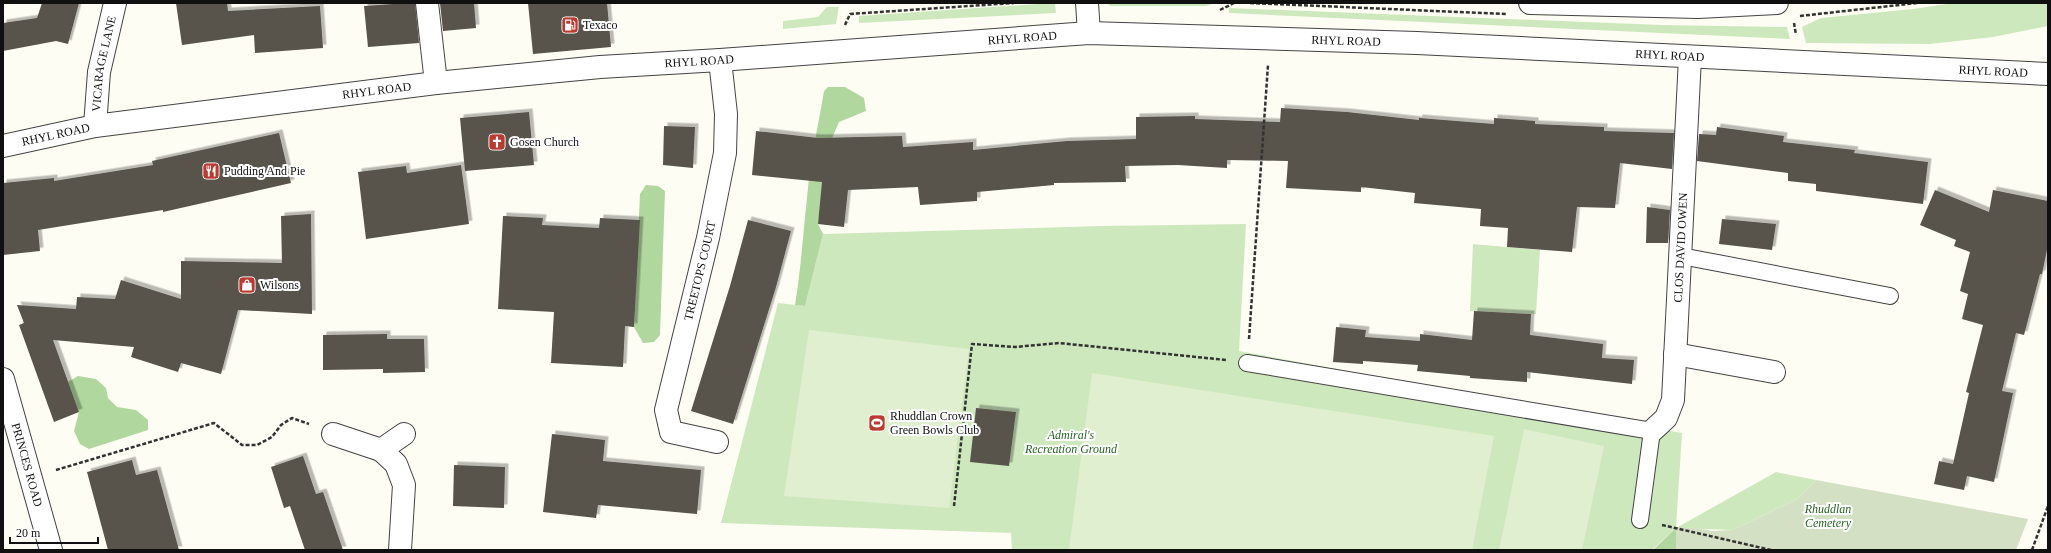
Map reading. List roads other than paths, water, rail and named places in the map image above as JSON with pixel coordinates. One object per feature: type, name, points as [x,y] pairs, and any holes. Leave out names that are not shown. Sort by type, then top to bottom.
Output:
[{"type":"street","name":"VICARAGE LANE","points":[[96,126],[99,72],[115,3]]},
{"type":"street","points":[[427,3],[436,83]]},
{"type":"street","points":[[1087,3],[1089,33]]},
{"type":"street","points":[[1530,3],[1698,7],[1777,3]]},
{"type":"street","name":"RHYL ROAD","points":[[3,146],[96,126],[436,83],[600,67],[720,60],[1089,33],[1417,43],[2048,74]]},
{"type":"street","name":"CLOS DAVID OWEN","points":[[1652,431],[1666,418],[1673,400],[1690,57]]},
{"type":"street","name":"TREETOPS COURT","points":[[717,442],[671,432],[666,410],[708,238],[725,153],[726,114],[720,60]]},
{"type":"street","points":[[1675,354],[1774,372]]},
{"type":"street","name":"PRINCES ROAD","points":[[3,379],[51,550]]},
{"type":"street","points":[[333,434],[381,450],[396,464],[404,485],[400,550]]},
{"type":"street","points":[[381,450],[404,434]]},
{"type":"lane","points":[[1681,256],[1890,296]]},
{"type":"lane","points":[[1247,363],[1652,431],[1640,520]]},
{"type":"place","name":"Texaco","points":[[570,25]]},
{"type":"place","name":"Gosen Church","points":[[497,142]]},
{"type":"place","name":"Pudding And Pie","points":[[211,171]]},
{"type":"place","name":"Wilsons","points":[[247,285]]},
{"type":"place","name":"Rhuddlan Crown Green Bowls Club","points":[[877,423]]},
{"type":"park label","name":"Admiral's Recreation Ground","points":[[1071,442]]},
{"type":"park label","name":"Rhuddlan Cemetery","points":[[1828,516]]}]
